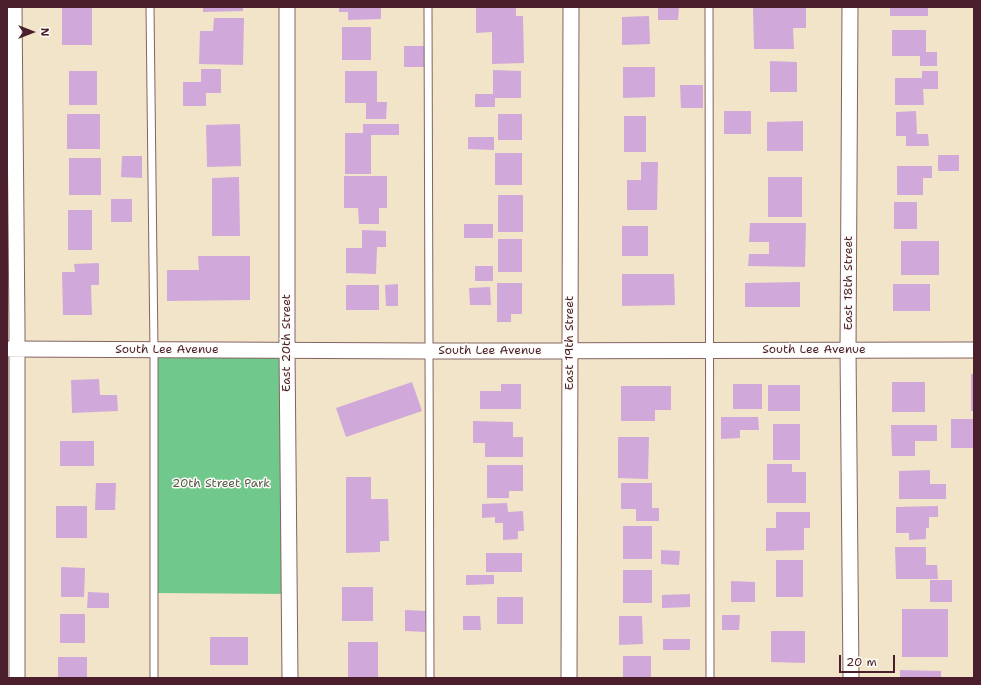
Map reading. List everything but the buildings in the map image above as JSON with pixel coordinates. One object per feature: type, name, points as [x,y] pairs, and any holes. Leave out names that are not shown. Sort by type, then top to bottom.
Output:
[{"type":"street","points":[[14,7],[12,349],[16,678]]},
{"type":"street","name":"East 20th Street","points":[[287,7],[287,350],[290,678]]},
{"type":"street","name":"East 19th Street","points":[[568,678],[571,7]]},
{"type":"street","name":"East 18th Street","points":[[850,7],[848,350],[851,678]]},
{"type":"street","name":"South Lee Avenue","points":[[12,349],[154,351],[974,350]]},
{"type":"lane","points":[[150,7],[154,351],[154,678]]},
{"type":"lane","points":[[428,7],[430,678]]},
{"type":"lane","points":[[708,7],[710,678]]},
{"type":"green space","name":"20th Street Park","points":[[287,350],[289,594],[154,593],[154,351]]}]
